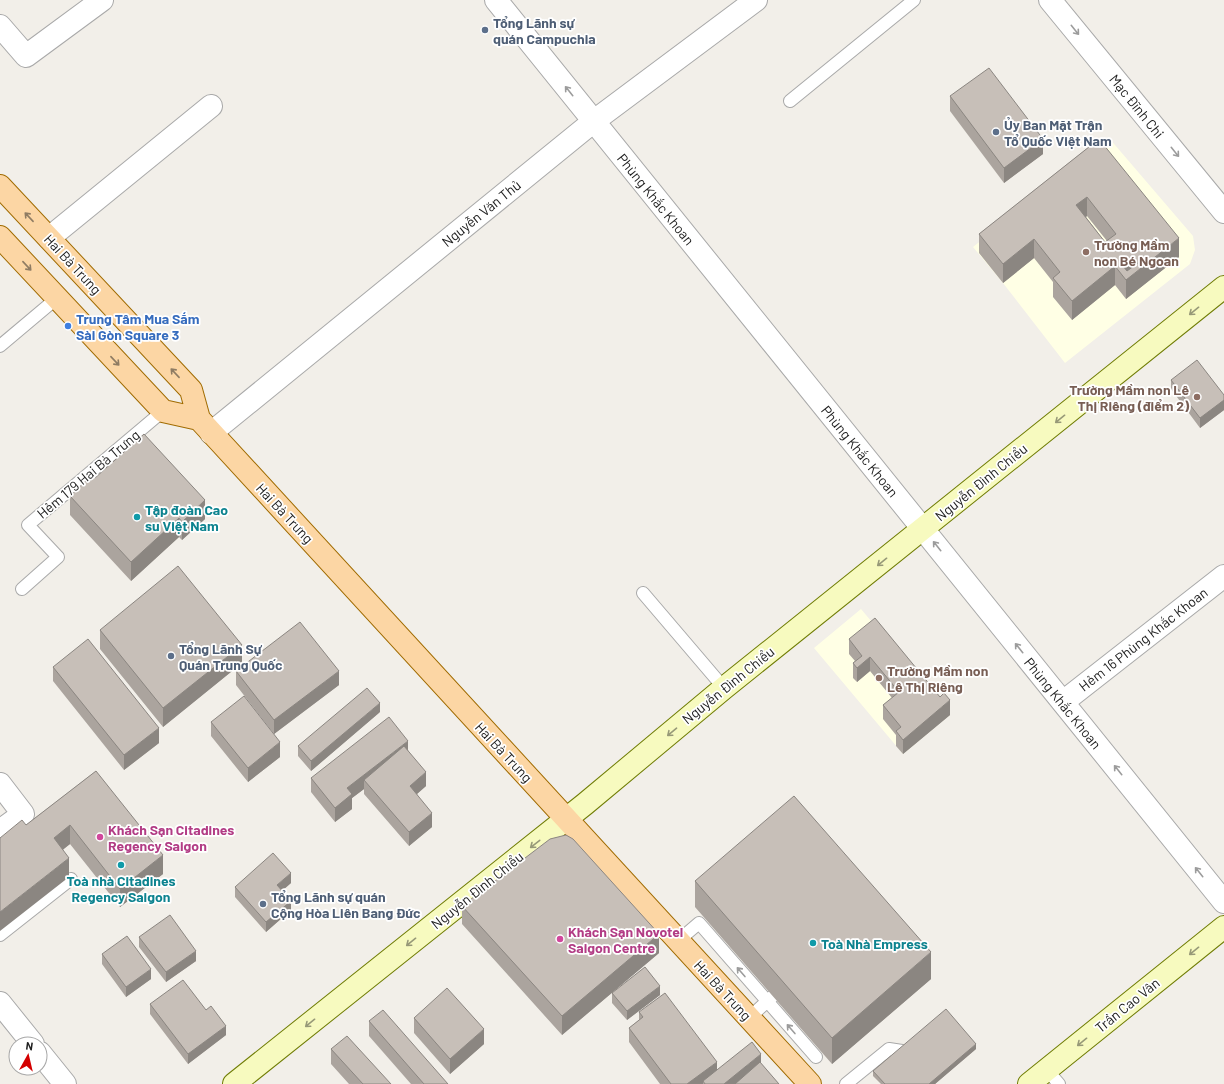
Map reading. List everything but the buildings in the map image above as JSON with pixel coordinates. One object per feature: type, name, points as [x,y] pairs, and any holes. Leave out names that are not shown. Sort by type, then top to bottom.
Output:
[{"type":"main road","name":"Hai Bà Trưng","points":[[0,186],[191,390],[205,426],[805,1078]]},
{"type":"main road","points":[[0,237],[162,411],[205,426]]},
{"type":"main road","name":"Nguyễn Đình Chiểu","points":[[234,1084],[566,820],[724,688],[1224,287]]},
{"type":"main road","points":[[162,411],[191,390]]},
{"type":"main road","name":"Trần Cao Vân","points":[[1029,1084],[1053,1077],[1224,927]]},
{"type":"street","points":[[0,26],[26,56],[102,0]]},
{"type":"street","name":"Phùng Khắc Khoan","points":[[496,0],[1224,902]]},
{"type":"street","name":"Nguyễn Văn Thủ","points":[[205,426],[594,121],[756,0]]},
{"type":"street","name":"Mạc Đĩnh Chi","points":[[1050,0],[1224,212]]},
{"type":"street","points":[[49,238],[211,106]]},
{"type":"street","name":"Hẻm 16 Phùng Khắc Khoan","points":[[1063,702],[1224,576]]},
{"type":"street","points":[[0,784],[23,814],[0,831]]},
{"type":"street","points":[[0,1003],[27,1036]]},
{"type":"street","points":[[48,1063],[65,1084]]},
{"type":"lane","points":[[790,101],[914,0]]},
{"type":"lane","points":[[0,346],[57,298]]},
{"type":"lane","name":"Hẻm 179 Hai Bà Trưng","points":[[22,589],[58,557],[28,525],[162,411]]},
{"type":"lane","points":[[643,594],[724,688]]},
{"type":"lane","points":[[0,935],[71,880]]},
{"type":"lane","points":[[678,941],[699,923],[767,1001],[818,1051],[805,1078]]},
{"type":"lane","points":[[749,1018],[783,988]]},
{"type":"lane","points":[[846,1084],[889,1049],[902,1051]]},
{"type":"shaded area","name":"Trường Mầm non Bé Ngoan","points":[[1109,138],[1193,236],[1195,250],[1190,264],[1065,363],[973,247]]},
{"type":"shaded area","name":"Trường Mầm non Lê Thị Riêng","points":[[861,609],[950,715],[903,754],[814,648]]},
{"type":"place","name":"Tổng Lãnh sự quán Campuchia","points":[[485,30]]},
{"type":"place","name":"Ủy Ban Mặt Trận Tổ Quốc Việt Nam","points":[[996,132]]},
{"type":"place","name":"Trường Mầm non Bé Ngoan","points":[[1086,252]]},
{"type":"place","name":"Trung Tâm Mua Sắm Sài Gòn Square 3","points":[[68,326]]},
{"type":"place","name":"Trường Mầm non Lê Thị Riêng (điểm 2)","points":[[1197,397]]},
{"type":"place","name":"Tập đoàn Cao su Việt Nam","points":[[137,517]]},
{"type":"place","name":"Tổng Lãnh Sự Quán Trung Quốc","points":[[171,656]]},
{"type":"place","name":"Trường Mầm non Lê Thị Riêng","points":[[879,678]]},
{"type":"place","name":"Khách Sạn Citadines Regency Saigon","points":[[100,837]]},
{"type":"place","name":"Toà nhà Citadines Regency Saigon","points":[[121,865]]},
{"type":"place","name":"Tổng Lãnh sự quán Cộng Hòa Liên Bang Ðức","points":[[263,904]]},
{"type":"place","name":"Khách Sạn Novotel Saigon Centre","points":[[560,939]]},
{"type":"place","name":"Toà Nhà Empress","points":[[813,943]]}]
